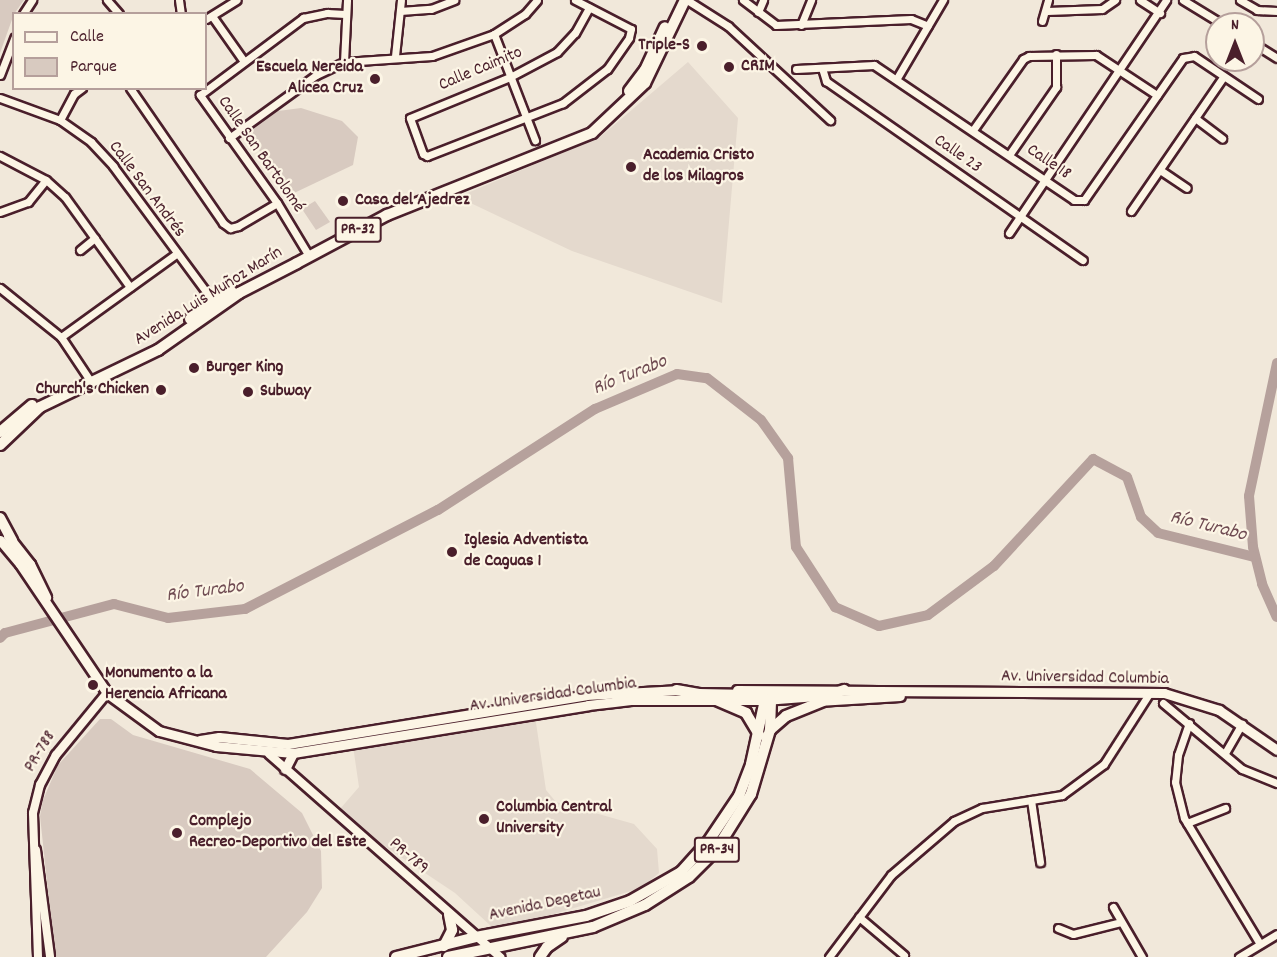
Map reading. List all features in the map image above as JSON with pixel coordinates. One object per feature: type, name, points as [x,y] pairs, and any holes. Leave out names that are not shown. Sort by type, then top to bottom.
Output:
[{"type":"main road","name":"Avenida Luis Muñoz Marín","points":[[581,135],[604,117],[632,87],[679,0]]},
{"type":"main road","name":"Avenida Luis Muñoz Marín","points":[[0,445],[40,407],[152,346],[216,305],[307,253],[418,199],[581,135],[609,120],[645,83],[686,0]]},
{"type":"main road","name":"Avenida Luis Muñoz Marín","points":[[0,432],[32,405],[89,379]]},
{"type":"main road","points":[[0,518],[12,541]]},
{"type":"main road","name":"Av. Universidad Columbia","points":[[0,529],[12,541],[45,589],[47,603]]},
{"type":"main road","name":"Av. Universidad Columbia","points":[[0,540],[47,603],[107,693],[159,730],[216,746],[269,754],[293,753],[588,705],[716,700],[823,701],[914,694]]},
{"type":"main road","points":[[676,690],[768,700],[830,695],[844,690]]},
{"type":"main road","name":"Av. Universidad Columbia","points":[[200,740],[231,739],[288,744],[586,694],[676,690],[844,690],[914,694],[1149,694],[1197,701],[1242,723],[1277,750]]},
{"type":"main road","points":[[716,700],[746,713],[759,735]]},
{"type":"main road","name":"Avenida Degetau","points":[[448,957],[579,930],[645,905],[689,877],[716,850],[751,794],[770,730],[768,700]]},
{"type":"main road","name":"Avenida Degetau","points":[[396,957],[476,937],[586,916],[630,901],[681,872],[731,810],[751,764],[768,700]]},
{"type":"main road","points":[[770,730],[786,716],[823,701]]},
{"type":"main road","points":[[426,721],[428,731]]},
{"type":"main road","points":[[231,739],[269,754],[345,734]]},
{"type":"main road","points":[[285,769],[293,753]]},
{"type":"main road","points":[[444,946],[452,930],[448,914]]},
{"type":"main road","points":[[540,957],[554,941],[579,930]]},
{"type":"street","points":[[107,0],[117,12]]},
{"type":"street","points":[[237,0],[209,17],[243,60]]},
{"type":"street","points":[[344,62],[347,0]]},
{"type":"street","points":[[395,56],[401,0]]},
{"type":"street","points":[[400,11],[431,9],[454,0]]},
{"type":"street","points":[[229,138],[316,75],[344,62],[395,56],[432,56],[494,34],[525,14],[537,0]]},
{"type":"street","points":[[526,119],[586,88],[607,69],[629,38],[631,29],[575,0]]},
{"type":"street","points":[[686,0],[728,26],[830,120]]},
{"type":"street","points":[[743,0],[776,25],[911,19],[928,26]]},
{"type":"street","points":[[758,12],[763,0]]},
{"type":"street","points":[[801,25],[811,0]]},
{"type":"street","points":[[897,78],[943,0]]},
{"type":"street","points":[[1042,21],[1047,11],[1048,0]]},
{"type":"street","points":[[1047,11],[1102,9],[1115,0]]},
{"type":"street","points":[[1140,0],[1160,13]]},
{"type":"street","points":[[1009,233],[1160,13],[1166,0]]},
{"type":"street","points":[[1183,0],[1205,14]]},
{"type":"street","points":[[1240,0],[1257,10],[1277,11]]},
{"type":"street","name":"Calle Caimito","points":[[526,119],[432,155],[423,154],[410,118],[510,77],[557,52],[575,33],[589,8]]},
{"type":"street","name":"Calle San Bartolomé","points":[[207,89],[243,60],[303,18],[327,13],[345,14]]},
{"type":"street","points":[[494,34],[535,140]]},
{"type":"street","points":[[0,75],[12,43]]},
{"type":"street","points":[[1009,155],[1056,87],[1056,54]]},
{"type":"street","points":[[973,130],[1023,59],[1056,54],[1096,55],[1157,95]]},
{"type":"street","name":"Calle 18","points":[[796,69],[874,65],[897,78],[1074,200],[1084,200],[1157,95],[1188,56],[1258,99]]},
{"type":"street","name":"Calle 23","points":[[822,68],[826,81],[1083,260]]},
{"type":"street","points":[[1131,211],[1223,76]]},
{"type":"street","points":[[60,120],[74,94],[79,90]]},
{"type":"street","points":[[131,90],[222,223],[230,228],[238,226],[277,203]]},
{"type":"street","name":"Calle San Bartolomé","points":[[206,90],[200,95],[277,203],[307,253]]},
{"type":"street","name":"Calle San Andrés","points":[[0,98],[60,120],[91,142],[113,166],[216,305]]},
{"type":"street","points":[[1196,118],[1222,138]]},
{"type":"street","points":[[0,156],[46,180],[65,197],[130,287]]},
{"type":"street","points":[[1160,170],[1187,188]]},
{"type":"street","points":[[0,212],[28,202],[46,180]]},
{"type":"street","points":[[80,250],[95,238]]},
{"type":"street","points":[[61,337],[176,254]]},
{"type":"street","points":[[0,288],[61,337],[89,379]]},
{"type":"street","name":"PR-788","points":[[38,957],[33,813],[45,776],[69,738],[107,693]]},
{"type":"street","points":[[829,957],[891,875],[954,821],[982,808],[1062,795],[1104,764],[1149,694]]},
{"type":"street","points":[[1163,703],[1242,769],[1277,783]]},
{"type":"street","points":[[1189,723],[1178,754],[1175,782],[1187,823],[1260,944]]},
{"type":"street","points":[[1225,753],[1242,723]]},
{"type":"street","name":"PR-789","points":[[269,754],[448,914],[500,957]]},
{"type":"street","points":[[1031,800],[1040,862]]},
{"type":"street","points":[[1187,823],[1225,808]]},
{"type":"street","name":"PR-788","points":[[33,840],[43,888],[50,957]]},
{"type":"street","points":[[1113,907],[1142,957]]},
{"type":"street","points":[[859,917],[904,955]]},
{"type":"street","points":[[1058,928],[1073,934],[1121,922]]},
{"type":"street","points":[[1239,957],[1277,934]]},
{"type":"shaded area","name":"Academia Cristo de los Milagros","points":[[688,62],[738,118],[722,303],[572,251],[458,197],[600,137]]},
{"type":"shaded area","name":"Columbia Central University","points":[[535,716],[546,790],[556,802],[634,824],[657,849],[659,873],[641,888],[544,917],[492,927],[455,893],[365,833],[340,809],[359,787],[353,746]]},
{"type":"green space","points":[[0,0],[24,0],[15,12],[12,12],[12,20],[0,53]]},
{"type":"green space","points":[[301,108],[342,121],[358,137],[353,165],[292,194],[247,134],[278,111]]},
{"type":"green space","points":[[315,201],[330,222],[316,230],[302,209]]},
{"type":"green space","name":"Complejo Recreo-Deportivo del Este","points":[[100,719],[111,719],[133,735],[250,769],[302,813],[321,851],[322,888],[307,912],[266,957],[55,957],[40,816],[43,800],[58,765]]},
{"type":"waterway","points":[[1277,363],[1249,496],[1253,547],[1262,584],[1277,617]]},
{"type":"waterway","name":"Río Turabo","points":[[0,638],[5,633],[114,604],[168,618],[245,609],[438,510],[595,409],[677,374],[707,378],[761,420],[788,458],[796,547],[835,607],[879,626],[928,615],[994,566],[1093,459],[1127,477],[1141,517],[1158,533],[1255,557]]},
{"type":"place","name":"Triple-S","points":[[702,46]]},
{"type":"place","name":"CRIM","points":[[729,67]]},
{"type":"place","name":"Escuela Nereida Alicea Cruz","points":[[375,79]]},
{"type":"place","name":"Academia Cristo de los Milagros","points":[[631,167]]},
{"type":"place","name":"Casa del Ajedrez","points":[[343,201]]},
{"type":"place","name":"Burger King","points":[[194,368]]},
{"type":"place","name":"Church's Chicken","points":[[161,390]]},
{"type":"place","name":"Subway","points":[[248,392]]},
{"type":"place","name":"Iglesia Adventista de Caguas 1","points":[[452,552]]},
{"type":"place","name":"Monumento a la Herencia Africana","points":[[93,685]]},
{"type":"place","name":"Columbia Central University","points":[[484,819]]},
{"type":"place","name":"Complejo Recreo-Deportivo del Este","points":[[177,833]]}]
